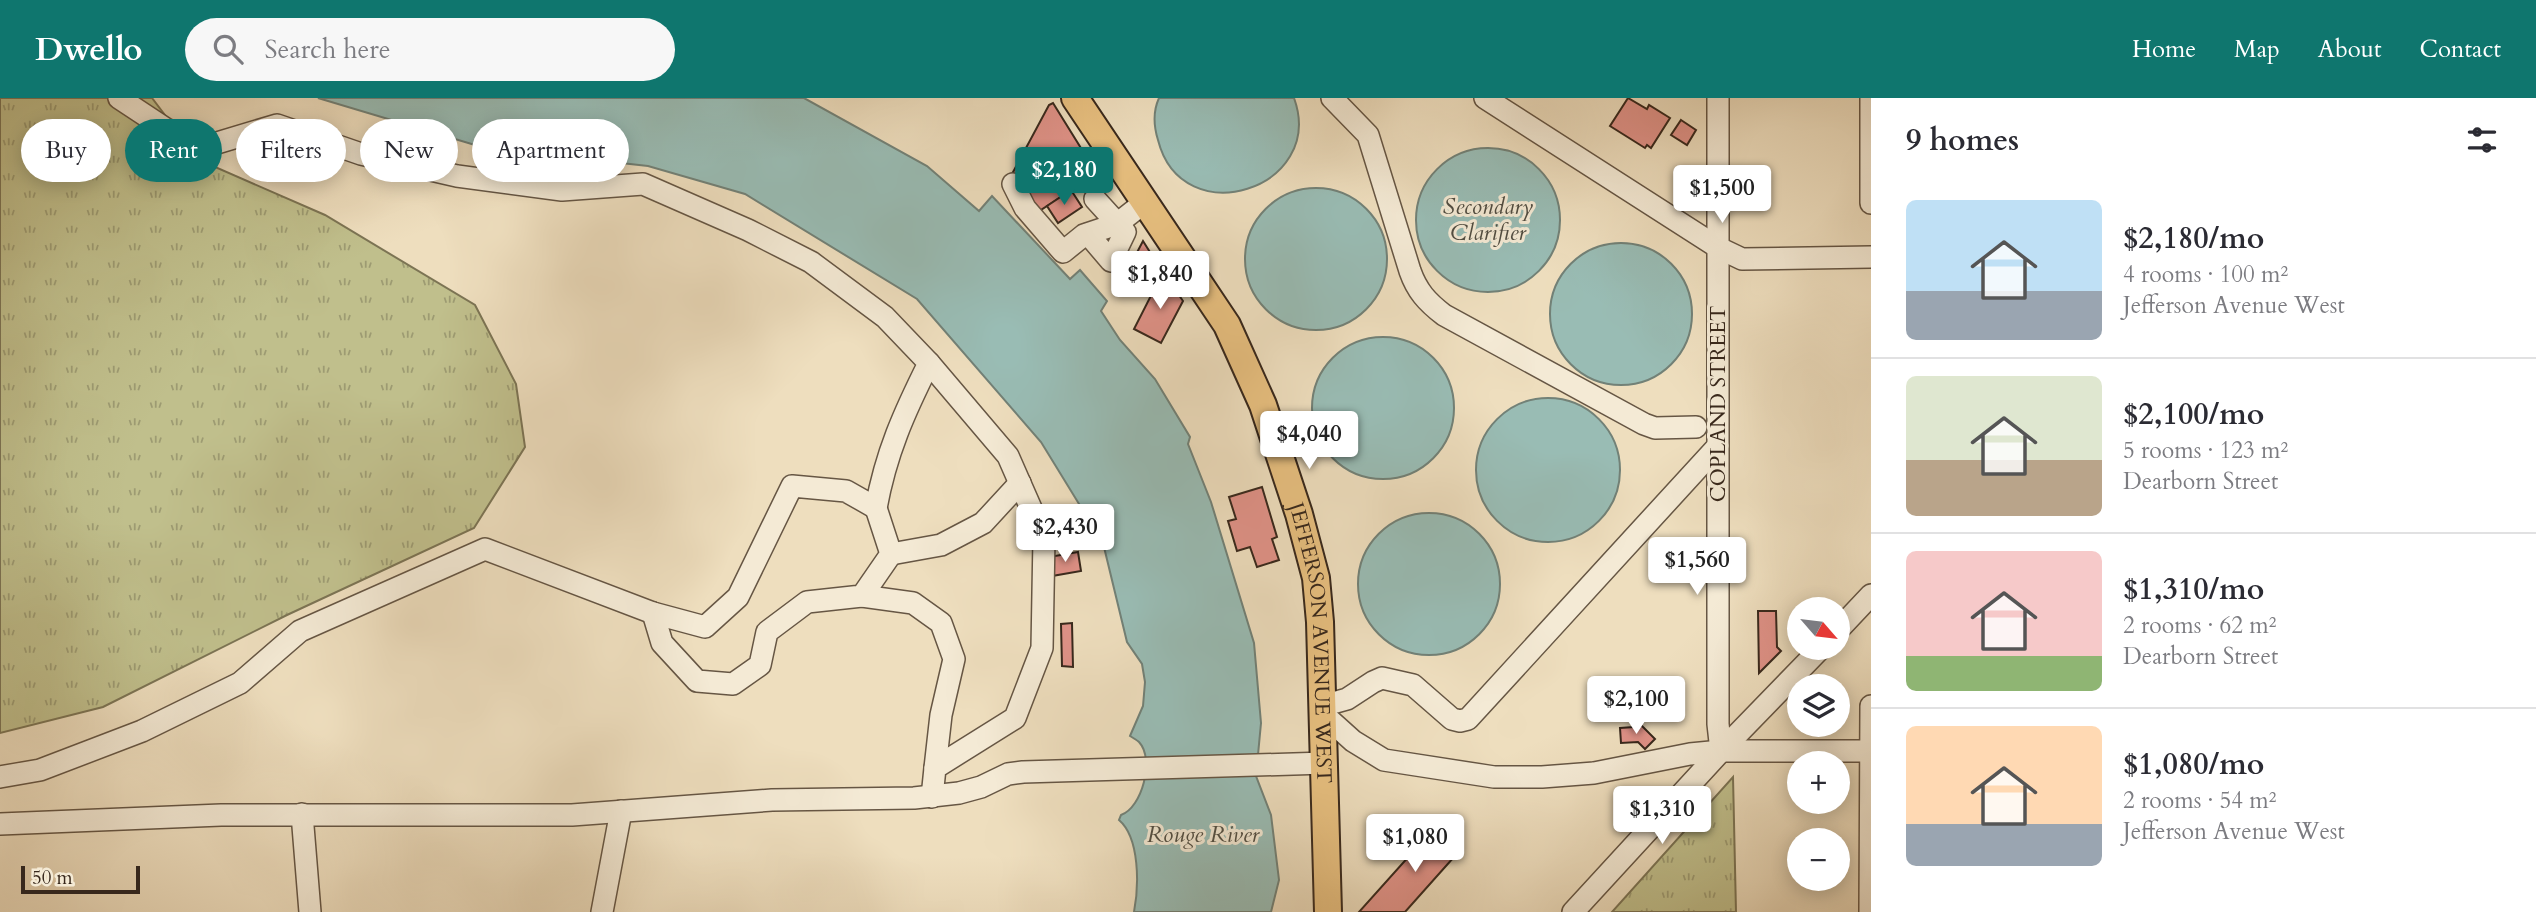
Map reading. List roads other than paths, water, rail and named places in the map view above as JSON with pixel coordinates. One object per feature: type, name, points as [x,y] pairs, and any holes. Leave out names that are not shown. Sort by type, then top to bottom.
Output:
[{"type":"main road","name":"JEFFERSON AVENUE WEST","points":[[1075,98],[1227,325],[1263,405],[1299,514],[1316,578],[1320,622],[1328,912]]},
{"type":"street","points":[[119,98],[166,129],[207,146],[277,125],[361,154],[457,176],[562,190],[643,184],[748,230],[811,262],[885,317],[929,363],[1008,457],[1044,538],[1042,648],[1015,718],[935,768]]},
{"type":"street","points":[[1332,98],[1368,135],[1413,279],[1421,295],[1431,305],[1444,315],[1644,424],[1655,428],[1696,427]]},
{"type":"street","points":[[1485,98],[1719,248],[1742,259],[1871,257]]},
{"type":"street","name":"COPLAND STREET","points":[[1718,98],[1718,724],[1721,751]]},
{"type":"street","points":[[1871,98],[1871,203]]},
{"type":"street","points":[[1013,184],[1025,208],[1063,252],[1088,234],[1117,224],[1145,202]]},
{"type":"street","points":[[1088,234],[1111,261],[1125,232],[1094,199]]},
{"type":"street","points":[[891,554],[876,508],[883,470],[905,412],[929,363]]},
{"type":"street","points":[[1718,446],[1468,719],[1452,719],[1413,685],[1382,678],[1323,710],[1353,741],[1384,760],[1464,774],[1542,777],[1581,774],[1721,751],[1870,751]]},
{"type":"street","points":[[862,596],[891,554],[941,545],[983,523],[1020,483]]},
{"type":"street","points":[[0,776],[40,770],[142,731],[240,683],[300,631],[485,549],[653,613],[705,627],[738,597],[792,486],[846,491],[876,508]]},
{"type":"street","points":[[1850,617],[1871,595]]},
{"type":"street","points":[[653,613],[662,643],[697,681],[733,684],[760,664],[767,632],[807,602],[862,596],[913,603],[941,623],[954,659],[941,715],[932,797]]},
{"type":"street","points":[[1573,912],[1721,751],[1809,660]]},
{"type":"street","points":[[1870,912],[1871,706]]},
{"type":"street","points":[[0,824],[302,814],[559,815],[772,800],[932,797],[972,790],[1008,774],[1325,763]]},
{"type":"street","points":[[602,912],[621,811]]},
{"type":"street","points":[[302,814],[310,912]]},
{"type":"water","name":"Rouge River","points":[[318,98],[804,98],[927,166],[979,211],[992,196],[1070,279],[1080,270],[1107,301],[1101,311],[1120,340],[1155,379],[1190,437],[1188,444],[1211,502],[1254,643],[1261,723],[1256,776],[1271,815],[1279,880],[1271,912],[1134,912],[1137,876],[1134,850],[1126,828],[1119,820],[1135,803],[1144,782],[1144,750],[1139,742],[1130,736],[1143,706],[1145,682],[1142,664],[1127,642],[1103,543],[1041,442],[917,299],[745,194],[648,166],[629,164],[629,119],[472,119],[472,144],[458,140],[458,119],[388,119]]},
{"type":"water","points":[[1159,98],[1294,98],[1299,130],[1290,156],[1272,176],[1247,189],[1220,192],[1194,186],[1172,169],[1156,130]]},
{"type":"water","name":"Secondary Clarifier","points":[[1488,148],[1515,154],[1539,169],[1554,193],[1560,220],[1554,247],[1539,271],[1515,286],[1488,292],[1461,286],[1437,271],[1422,247],[1416,220],[1422,193],[1437,169],[1461,154]]},
{"type":"water","name":"Secondary Clarifier","points":[[1316,188],[1343,193],[1367,208],[1382,232],[1387,259],[1382,286],[1367,310],[1343,325],[1316,330],[1289,325],[1265,310],[1250,286],[1245,259],[1250,232],[1265,208],[1289,193]]},
{"type":"water","name":"Secondary Clarifier","points":[[1621,243],[1648,248],[1672,263],[1687,287],[1692,314],[1687,341],[1672,365],[1648,380],[1621,385],[1594,380],[1570,365],[1555,341],[1550,314],[1555,287],[1570,263],[1594,248]]},
{"type":"water","points":[[1383,337],[1410,342],[1434,357],[1449,381],[1454,408],[1449,435],[1434,459],[1410,474],[1383,479],[1356,474],[1332,459],[1317,435],[1312,408],[1317,381],[1332,357],[1356,342]]},
{"type":"water","points":[[1548,398],[1575,404],[1599,419],[1614,443],[1620,470],[1614,497],[1599,521],[1575,536],[1548,542],[1521,536],[1497,521],[1482,497],[1476,470],[1482,443],[1497,419],[1521,404]]},
{"type":"water","points":[[1429,513],[1456,518],[1480,533],[1495,557],[1500,584],[1495,611],[1480,635],[1456,650],[1429,655],[1402,650],[1378,635],[1363,611],[1358,584],[1363,557],[1378,533],[1402,518]]}]
